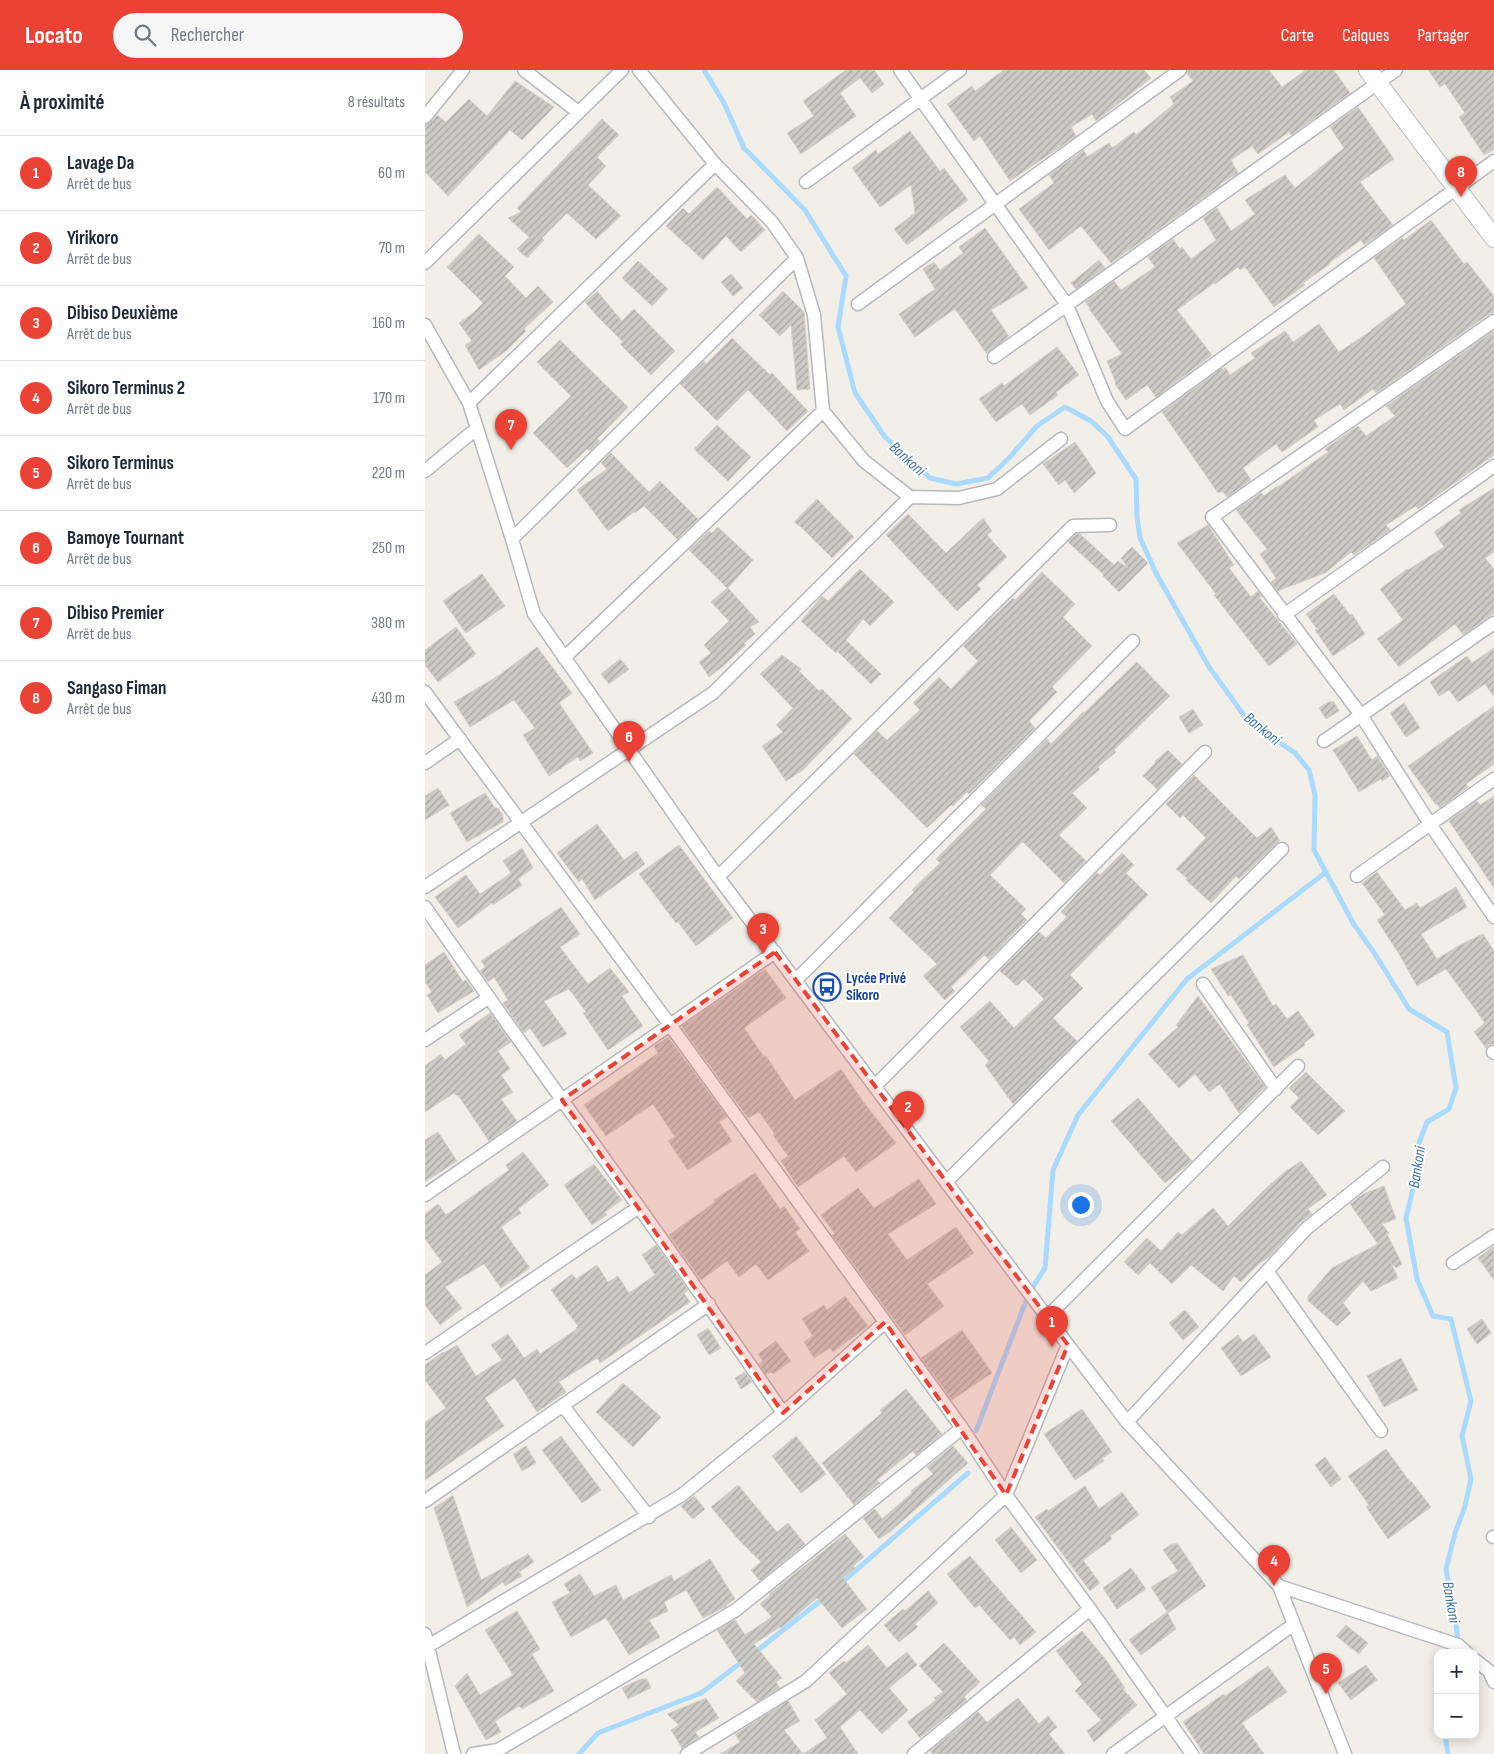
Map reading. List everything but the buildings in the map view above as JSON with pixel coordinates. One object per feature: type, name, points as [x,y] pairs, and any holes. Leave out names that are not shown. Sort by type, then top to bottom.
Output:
[{"type":"street","points":[[425,117],[463,70]]},
{"type":"street","points":[[524,70],[578,112]]},
{"type":"street","points":[[425,262],[622,70]]},
{"type":"street","points":[[639,70],[715,164],[772,222],[797,258],[814,315],[823,411],[864,461],[910,497],[959,498],[997,488],[1061,439]]},
{"type":"street","points":[[900,70],[1067,305],[1107,401],[1125,428],[1494,161]]},
{"type":"street","points":[[805,182],[960,70]]},
{"type":"street","points":[[859,304],[1180,70]]},
{"type":"street","points":[[993,358],[1067,305],[1372,76],[1396,70]]},
{"type":"street","points":[[1372,76],[1494,238]]},
{"type":"street","points":[[469,403],[715,164]]},
{"type":"street","points":[[512,539],[797,258]]},
{"type":"street","points":[[1494,321],[1212,517],[1361,715],[1430,824],[1494,917]]},
{"type":"street","points":[[425,325],[469,403],[534,614],[718,877],[1127,1422],[1279,1586],[1345,1754]]},
{"type":"street","points":[[564,658],[823,411]]},
{"type":"street","points":[[425,471],[476,429]]},
{"type":"street","points":[[1285,615],[1494,466]]},
{"type":"street","points":[[425,887],[713,693],[910,497]]},
{"type":"street","points":[[718,877],[1073,526],[1109,525]]},
{"type":"street","points":[[1324,741],[1494,623]]},
{"type":"street","points":[[796,980],[1133,641]]},
{"type":"street","points":[[425,692],[670,1025],[962,1428],[1007,1495],[1192,1754]]},
{"type":"street","points":[[425,763],[460,740]]},
{"type":"street","points":[[875,1086],[1205,752]]},
{"type":"street","points":[[1357,876],[1494,779]]},
{"type":"street","points":[[946,1182],[1282,850]]},
{"type":"street","points":[[425,907],[488,998],[709,1304],[783,1413]]},
{"type":"street","points":[[425,1195],[775,952]]},
{"type":"street","points":[[1203,984],[1276,1089]]},
{"type":"street","points":[[425,1040],[488,998]]},
{"type":"street","points":[[1047,1317],[1298,1066]]},
{"type":"street","points":[[1127,1422],[1307,1228],[1383,1167]]},
{"type":"street","points":[[425,1354],[639,1208]]},
{"type":"street","points":[[1453,1263],[1494,1236]]},
{"type":"street","points":[[1267,1271],[1381,1431]]},
{"type":"street","points":[[425,1501],[709,1304]]},
{"type":"street","points":[[454,1754],[427,1640],[649,1517],[682,1496],[783,1413],[885,1322]]},
{"type":"street","points":[[687,1754],[806,1680],[1007,1495],[1068,1345]]},
{"type":"street","points":[[563,1406],[649,1517]]},
{"type":"street","points":[[473,1754],[497,1750],[736,1610],[962,1428]]},
{"type":"street","points":[[1279,1586],[1458,1645],[1462,1649]]},
{"type":"street","points":[[913,1754],[1090,1609]]},
{"type":"street","points":[[1113,1754],[1294,1624]]},
{"type":"street","points":[[1479,1663],[1492,1674]]},
{"type":"highlighted area","points":[[775,952],[1068,1345],[1006,1495],[885,1322],[783,1413],[562,1100]]},
{"type":"waterway","name":"Bankoni","points":[[704,70],[724,103],[744,148],[805,210],[846,276],[838,327],[855,393],[885,437],[930,478],[956,484],[988,478],[1009,458],[1037,426],[1065,407],[1091,421],[1108,437],[1136,479],[1137,517],[1140,538],[1157,575],[1209,667],[1248,721],[1295,753],[1309,770],[1315,795],[1314,850],[1353,923],[1375,954],[1409,1009],[1447,1032],[1456,1088],[1449,1109],[1427,1122],[1418,1146],[1417,1172],[1406,1218],[1417,1279],[1433,1316],[1451,1319],[1471,1401],[1462,1436],[1471,1479],[1446,1569],[1458,1643]]},
{"type":"waterway","points":[[976,1431],[1029,1293],[1045,1268],[1053,1170],[1078,1115],[1187,979],[1326,872]]},
{"type":"waterway","points":[[840,1584],[968,1473]]},
{"type":"waterway","points":[[754,1653],[824,1598]]},
{"type":"waterway","points":[[579,1754],[598,1733],[701,1693],[743,1661]]},
{"type":"waterway","name":"Bankoni","points":[[1446,1739],[1448,1754]]},
{"type":"place","name":"Sangaso Fiman","points":[[1461,197]]},
{"type":"place","name":"Dibiso Premier","points":[[511,450]]},
{"type":"place","name":"Bamoye Tournant","points":[[629,762]]},
{"type":"place","name":"Dibiso Deuxième","points":[[763,954]]},
{"type":"place","name":"Lycée Privé Sikoro","points":[[827,987]]},
{"type":"place","name":"Yirikoro","points":[[908,1132]]},
{"type":"place","name":"Lavage Da","points":[[1052,1347]]},
{"type":"place","name":"Sikoro Terminus 2","points":[[1274,1586]]},
{"type":"place","name":"Sikoro Terminus","points":[[1326,1694]]}]
